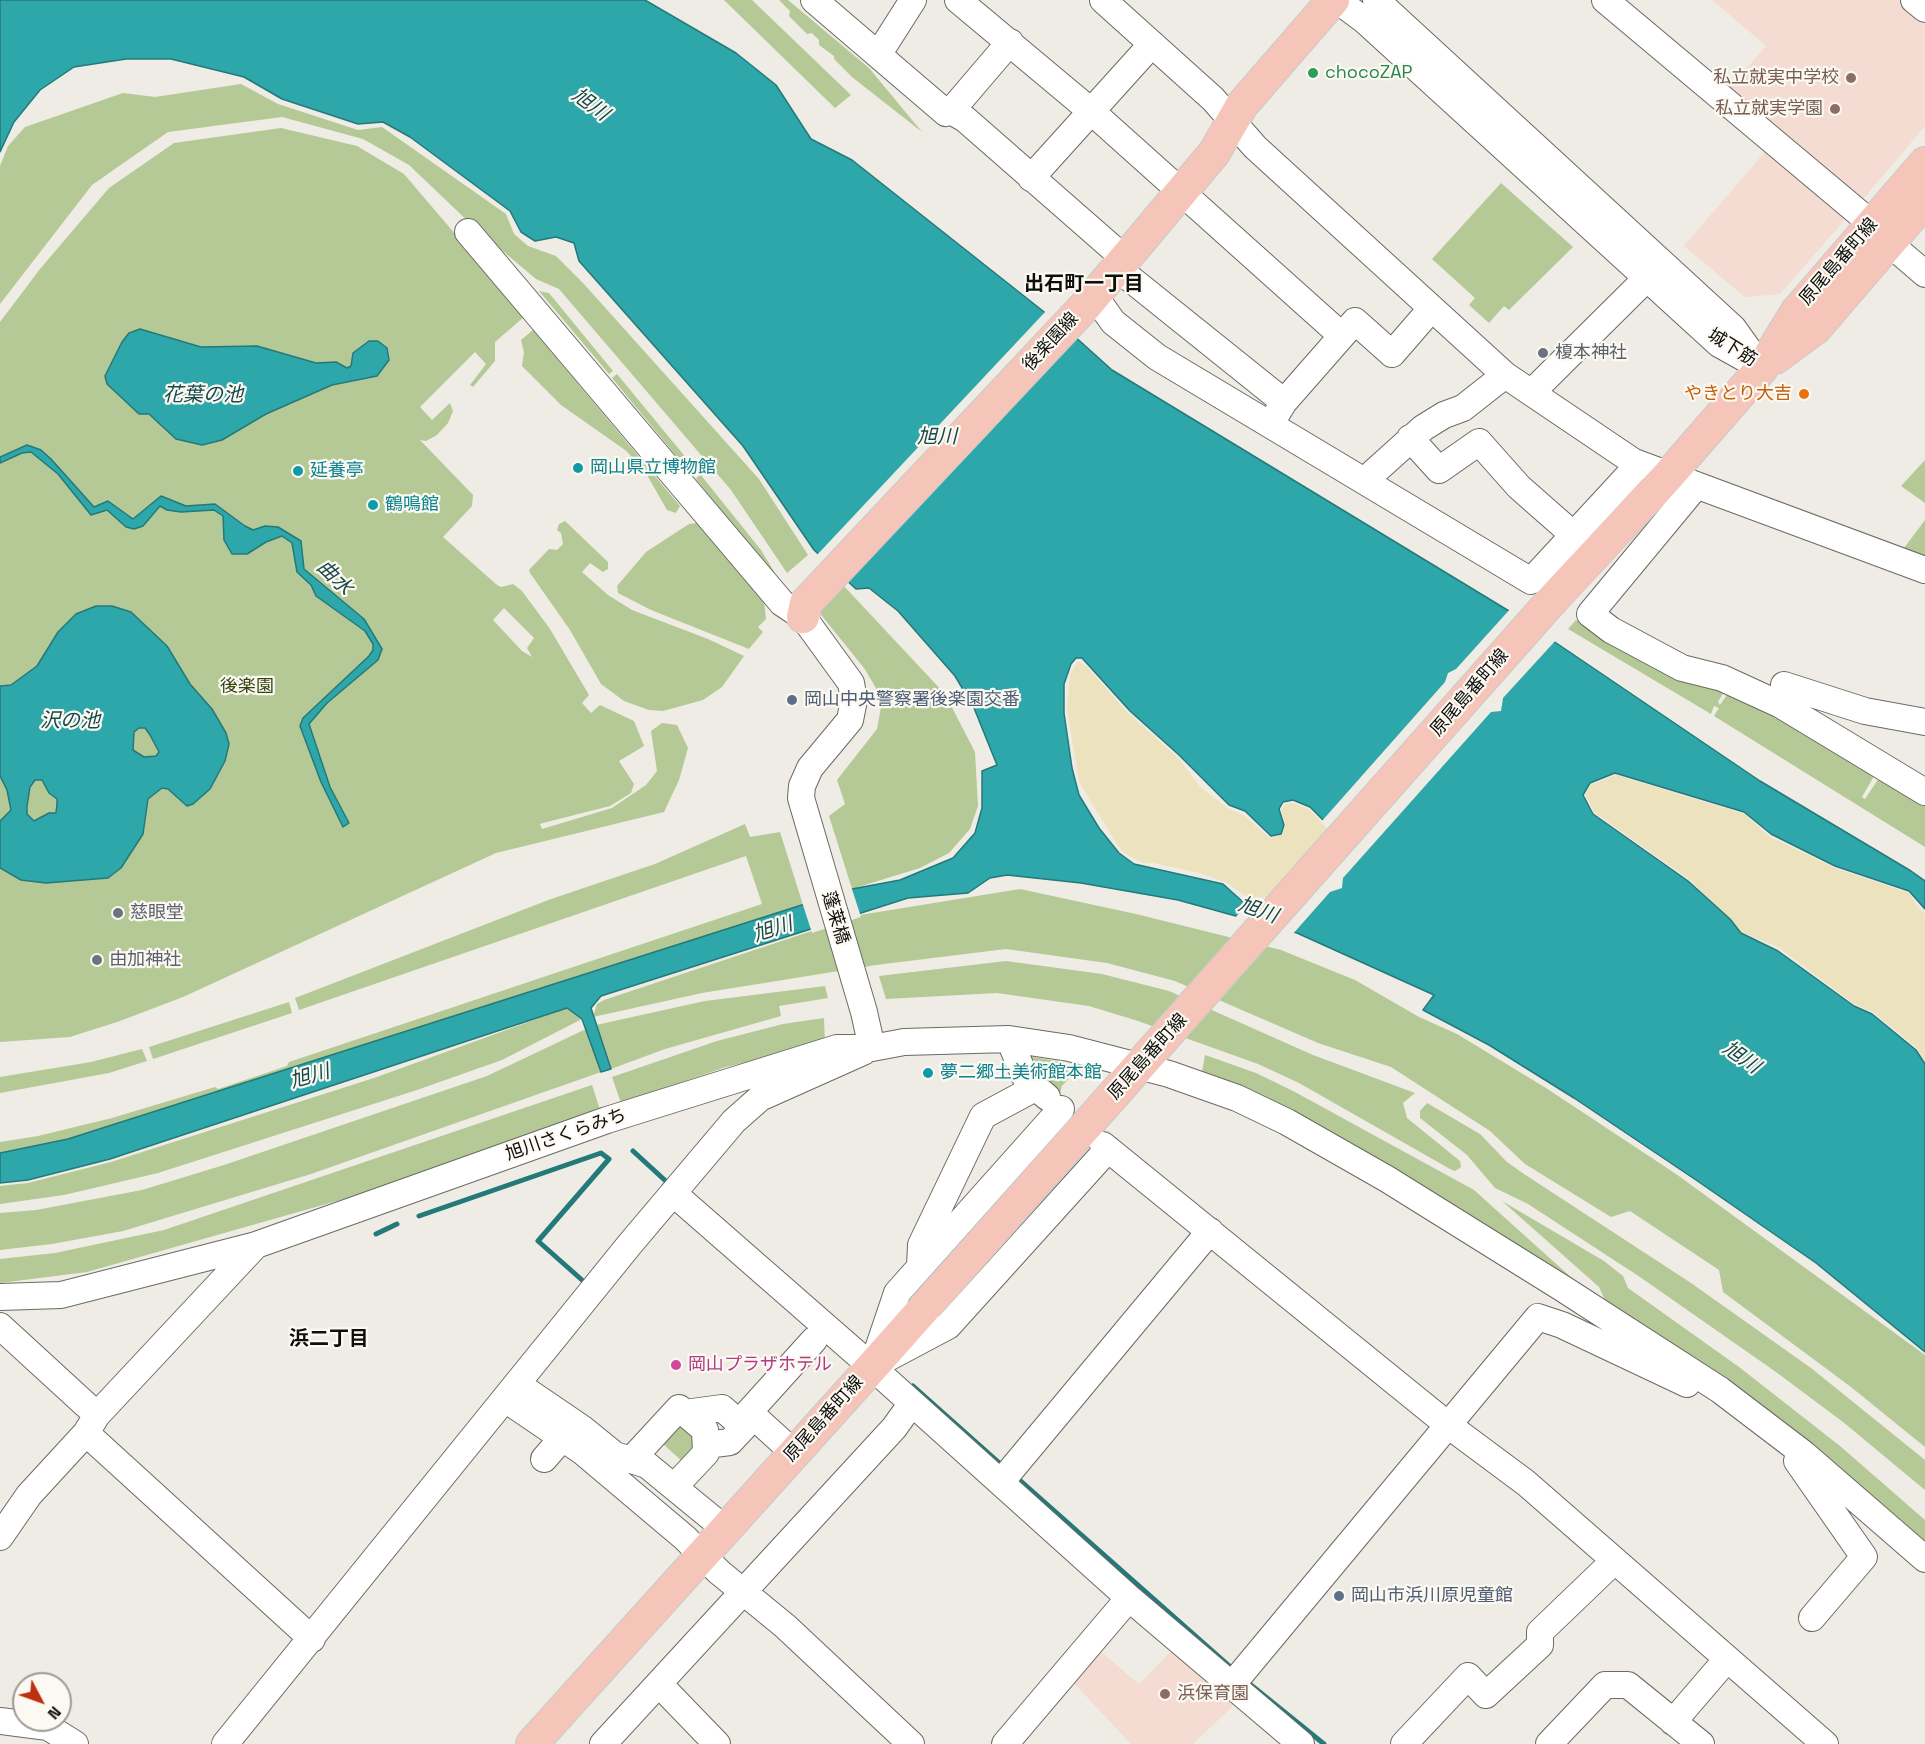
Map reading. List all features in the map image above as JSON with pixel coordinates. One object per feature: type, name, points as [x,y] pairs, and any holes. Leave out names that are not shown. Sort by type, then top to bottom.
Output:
[{"type":"main road","name":"後楽園線","points":[[807,608],[1091,300],[1214,153],[1242,105],[1335,0]]},
{"type":"main road","name":"原尾島番町線","points":[[532,1744],[1145,1060],[1543,589],[1668,475],[1762,368],[1816,328],[1925,163]]},
{"type":"main road","name":"原尾島番町線","points":[[1880,234],[1925,201]]},
{"type":"street","points":[[814,0],[949,112],[965,119],[1031,178],[1275,415]]},
{"type":"street","points":[[878,55],[913,0]]},
{"type":"street","points":[[958,0],[1092,112],[1341,335]]},
{"type":"street","points":[[1103,0],[1213,99],[1255,147],[1505,375],[1668,475],[1925,570]]},
{"type":"street","name":"城下筋","points":[[1335,0],[1364,20],[1719,344],[1762,368]]},
{"type":"street","name":"城下筋","points":[[1376,0],[1733,328],[1762,368]]},
{"type":"street","points":[[1605,0],[1925,274]]},
{"type":"street","points":[[1914,0],[1925,9]]},
{"type":"street","points":[[949,112],[1010,42]]},
{"type":"street","points":[[1031,178],[1152,44]]},
{"type":"street","name":"蓬莱橋","points":[[468,232],[782,603],[807,608],[846,674],[854,699],[852,713],[846,727],[810,768],[804,780],[801,798],[864,1012],[872,1048]]},
{"type":"street","points":[[1532,392],[1647,278]]},
{"type":"street","points":[[1091,300],[1113,322],[1157,357],[1275,415],[1543,589],[1575,537],[1668,475]]},
{"type":"street","points":[[1275,415],[1354,321],[1392,354],[1431,309]]},
{"type":"street","points":[[1369,477],[1410,438],[1444,415],[1456,411],[1490,389],[1505,375]]},
{"type":"street","points":[[1456,411],[1479,442],[1519,487],[1575,537]]},
{"type":"street","points":[[1410,438],[1439,470],[1479,442]]},
{"type":"street","points":[[1668,475],[1621,571],[1590,614],[1611,630],[1682,668],[1722,678],[1781,705],[1925,792]]},
{"type":"street","points":[[1784,686],[1865,711],[1925,722]]},
{"type":"street","points":[[872,1367],[893,1300],[920,1267],[1063,1111],[1026,1079],[1009,1039]]},
{"type":"street","name":"旭川さくらみち","points":[[0,1297],[61,1295],[256,1245],[607,1120],[837,1047],[872,1048],[904,1042],[1009,1039],[1145,1060],[1237,1098],[1287,1122],[1387,1179],[1720,1390],[1785,1440],[1925,1559]]},
{"type":"street","points":[[225,1744],[734,1121],[760,1098],[840,1065],[872,1048]]},
{"type":"street","points":[[920,1267],[921,1245],[983,1116],[1035,1088]]},
{"type":"street","points":[[872,1367],[948,1326],[1105,1147],[1448,1425],[1526,1483],[1825,1744]]},
{"type":"street","points":[[673,1193],[912,1403],[1007,1475],[1130,1598],[1237,1679],[1301,1744]]},
{"type":"street","points":[[1007,1475],[1210,1231]]},
{"type":"street","points":[[0,1537],[29,1496],[92,1424],[256,1245]]},
{"type":"street","points":[[1237,1679],[1538,1317],[1562,1325],[1697,1388],[1720,1390]]},
{"type":"street","points":[[0,1326],[92,1424],[312,1639]]},
{"type":"street","points":[[706,1446],[730,1442],[744,1427],[744,1418],[814,1340]]},
{"type":"street","points":[[511,1392],[565,1430],[701,1555],[784,1626],[911,1744]]},
{"type":"street","points":[[603,1744],[894,1428],[912,1403]]},
{"type":"street","points":[[631,1460],[679,1408],[705,1430],[706,1453],[675,1486]]},
{"type":"street","points":[[685,1413],[722,1408],[744,1418],[794,1453]]},
{"type":"street","points":[[544,1459],[565,1430]]},
{"type":"street","points":[[565,1430],[615,1455],[647,1465],[725,1529]]},
{"type":"street","points":[[1785,1440],[1798,1464],[1864,1557],[1812,1618]]},
{"type":"street","points":[[1404,1744],[1468,1676],[1486,1695],[1540,1645],[1540,1632],[1614,1561]]},
{"type":"street","points":[[1005,1744],[1130,1598]]},
{"type":"street","points":[[1673,1722],[1726,1659]]},
{"type":"street","points":[[659,1684],[717,1744]]},
{"type":"street","points":[[1564,1739],[1605,1685],[1628,1685],[1701,1744]]},
{"type":"street","points":[[0,1721],[48,1727],[75,1744]]},
{"type":"shaded area","name":"私立就実学園","points":[[1712,0],[1900,0],[1925,21],[1925,126],[1859,204],[1726,92],[1766,46]]},
{"type":"shaded area","name":"私立就実学園","points":[[1769,147],[1849,215],[1780,294],[1745,297],[1684,246]]},
{"type":"shaded area","points":[[1095,1647],[1139,1684],[1175,1647],[1233,1706],[1193,1744],[1131,1744],[1069,1678]]},
{"type":"green space","points":[[724,0],[752,0],[851,95],[835,108]]},
{"type":"green space","points":[[779,0],[788,0],[869,68],[922,132],[852,77],[834,59],[834,56],[819,45],[819,40],[812,33],[807,34],[789,16],[790,11]]},
{"type":"green space","points":[[241,84],[278,104],[358,130],[382,127],[506,214],[514,234],[528,246],[556,256],[583,283],[759,479],[808,555],[787,573],[731,490],[559,289],[536,279],[473,226],[409,165],[363,139],[282,117],[168,132],[92,185],[0,304],[0,166],[8,146],[25,127],[123,93],[155,97]]},
{"type":"green space","name":"後楽園","points":[[281,128],[357,146],[404,174],[525,316],[495,342],[495,361],[473,387],[470,385],[486,364],[475,352],[420,407],[432,420],[450,403],[453,411],[448,423],[437,435],[426,441],[420,440],[473,495],[472,506],[443,537],[497,585],[501,587],[513,584],[522,591],[550,629],[589,695],[582,703],[591,713],[600,705],[634,721],[644,746],[619,761],[634,784],[631,793],[610,806],[540,824],[542,829],[612,808],[646,785],[657,771],[651,731],[662,723],[677,725],[688,748],[679,780],[664,812],[496,853],[183,997],[120,1021],[70,1037],[0,1042],[0,322],[40,269],[109,188],[174,143]],"holes":[[[504,608],[534,638],[527,648],[532,657],[522,651],[493,620]]]},
{"type":"green space","points":[[1501,183],[1573,247],[1509,310],[1504,306],[1489,323],[1469,305],[1475,298],[1432,259]]},
{"type":"green space","points":[[539,291],[549,293],[613,371],[609,374]]},
{"type":"green space","points":[[533,330],[680,506],[676,513],[667,510],[643,468],[625,450],[561,405],[522,366],[524,352],[521,340]]},
{"type":"green space","points":[[617,374],[697,471],[692,475],[612,378]]},
{"type":"green space","points":[[1925,460],[1925,503],[1901,486]]},
{"type":"green space","points":[[700,474],[761,550],[775,573],[772,575],[696,479]]},
{"type":"green space","points":[[1925,520],[1925,560],[1901,552]]},
{"type":"green space","points":[[565,521],[608,562],[608,569],[603,572],[590,563],[582,572],[608,595],[632,610],[708,639],[744,656],[722,687],[703,700],[663,711],[649,710],[624,701],[601,684],[570,630],[529,570],[549,549],[557,550],[563,544],[561,533],[557,530],[559,524]]},
{"type":"green space","points":[[697,523],[764,601],[766,619],[758,627],[763,632],[749,649],[651,610],[618,593],[617,586],[646,552],[689,524]]},
{"type":"green space","points":[[842,584],[945,694],[975,752],[978,806],[970,829],[949,853],[920,868],[852,889],[829,816],[845,804],[837,780],[877,729],[881,707],[876,688],[864,668],[818,611]]},
{"type":"green space","points":[[1576,620],[1650,661],[1725,690],[1718,702],[1720,705],[1729,692],[1777,716],[1874,776],[1862,797],[1865,799],[1879,778],[1925,806],[1925,847],[1714,716],[1719,708],[1714,706],[1711,714],[1568,629]]},
{"type":"green space","points":[[745,824],[750,837],[780,832],[803,905],[68,1139],[0,1153],[0,1142],[38,1136],[112,1118],[215,1087],[218,1089],[287,1066],[289,1062],[762,904],[746,856],[299,1010],[295,998],[551,899],[655,864]]},
{"type":"green space","points":[[1020,889],[1136,914],[1281,950],[1355,980],[1419,1017],[1457,1034],[1546,1088],[1676,1174],[1925,1355],[1925,1447],[1851,1387],[1723,1292],[1719,1270],[1630,1211],[1611,1217],[1525,1164],[1490,1131],[1391,1067],[1318,1043],[1175,981],[1107,963],[1006,949],[876,965],[702,993],[593,1017],[597,1004],[604,1000],[860,915]]},
{"type":"green space","points":[[1006,961],[1102,974],[1169,991],[1313,1055],[1415,1093],[1403,1103],[1407,1118],[1460,1161],[1461,1167],[1455,1171],[1450,1169],[1299,1083],[1258,1064],[1138,1021],[1089,1006],[997,993],[886,999],[879,976]]},
{"type":"green space","points":[[825,986],[828,998],[779,1006],[781,1016],[665,1049],[611,1069],[596,1025],[705,1001]]},
{"type":"green space","points":[[289,1002],[292,1013],[153,1059],[149,1047]]},
{"type":"green space","points":[[567,1008],[582,1019],[502,1060],[417,1090],[158,1173],[64,1195],[0,1204],[0,1186],[28,1183],[111,1162],[374,1078]]},
{"type":"green space","points":[[824,1018],[825,1044],[726,1067],[621,1103],[612,1077],[717,1041],[783,1024]]},
{"type":"green space","points":[[586,1029],[601,1072],[311,1174],[123,1231],[52,1244],[0,1250],[0,1213],[36,1210],[142,1190],[224,1165],[487,1076]]},
{"type":"green space","points":[[142,1049],[147,1061],[109,1073],[0,1093],[0,1077],[91,1062]]},
{"type":"green space","points":[[1205,1055],[1256,1073],[1295,1092],[1474,1190],[1573,1279],[1360,1149],[1244,1089],[1202,1072]]},
{"type":"green space","points":[[1027,1056],[1056,1061],[1073,1074],[1062,1086],[1059,1096],[1055,1097],[1032,1074]]},
{"type":"green space","points":[[592,1085],[601,1113],[358,1195],[87,1272],[0,1283],[0,1259],[55,1253],[164,1230]]},
{"type":"green space","points":[[1427,1103],[1480,1134],[1507,1162],[1691,1283],[1811,1368],[1925,1460],[1925,1490],[1843,1422],[1776,1372],[1640,1277],[1528,1204],[1495,1188],[1467,1155],[1420,1118],[1420,1111]]},
{"type":"green space","points":[[1502,1201],[1604,1261],[1623,1276],[1628,1288],[1739,1367],[1840,1446],[1925,1520],[1925,1543],[1818,1453],[1727,1382],[1605,1300],[1599,1287]]},
{"type":"green space","points":[[684,1425],[697,1438],[695,1449],[683,1462],[662,1443],[678,1426]]},
{"type":"sand","points":[[1078,661],[1087,667],[1126,711],[1180,760],[1200,787],[1229,809],[1243,815],[1270,838],[1279,836],[1286,826],[1281,809],[1292,803],[1308,809],[1328,830],[1268,897],[1249,898],[1227,883],[1200,873],[1143,863],[1122,852],[1079,782],[1067,709],[1070,675]]},
{"type":"sand","points":[[1616,775],[1744,814],[1770,837],[1835,868],[1909,893],[1917,906],[1925,913],[1925,1062],[1917,1048],[1873,1012],[1854,1004],[1780,948],[1742,932],[1689,879],[1595,813],[1585,795],[1591,785]]},
{"type":"water","name":"旭川","points":[[0,0],[645,0],[736,53],[776,85],[811,139],[852,160],[1072,334],[1112,370],[1509,611],[1760,781],[1925,881],[1925,909],[1909,891],[1835,866],[1771,834],[1744,812],[1615,773],[1590,783],[1583,795],[1593,814],[1688,881],[1730,919],[1741,933],[1778,951],[1854,1006],[1872,1014],[1916,1050],[1925,1064],[1925,1352],[1816,1263],[1696,1180],[1574,1098],[1489,1045],[1423,1010],[1434,995],[1297,933],[1178,900],[1081,883],[1007,875],[990,878],[968,893],[908,898],[601,996],[591,1008],[611,1069],[601,1072],[582,1019],[567,1008],[110,1159],[28,1180],[0,1183],[0,1153],[68,1139],[852,889],[900,880],[953,858],[975,833],[982,808],[982,771],[997,765],[974,708],[955,676],[898,611],[869,588],[856,589],[814,550],[743,446],[579,261],[574,243],[556,237],[535,241],[521,232],[510,211],[410,137],[383,122],[358,124],[282,99],[244,77],[171,59],[126,59],[74,67],[40,90],[14,122],[0,152]],"holes":[[[1076,658],[1082,658],[1130,711],[1179,755],[1229,805],[1245,811],[1271,836],[1281,834],[1284,825],[1279,809],[1283,802],[1293,800],[1310,807],[1331,828],[1265,903],[1243,902],[1223,884],[1134,864],[1119,853],[1099,828],[1079,795],[1072,768],[1064,713],[1064,684],[1071,664]]]},
{"type":"water","name":"花葉の池","points":[[140,329],[201,347],[257,346],[316,363],[336,362],[347,368],[351,366],[353,353],[369,341],[378,341],[387,348],[389,360],[377,376],[332,385],[266,414],[222,440],[202,445],[176,439],[149,414],[139,414],[107,384],[105,376],[122,342],[129,333]]},
{"type":"water","points":[[27,445],[41,450],[51,459],[94,507],[108,501],[133,519],[161,496],[186,506],[215,504],[253,530],[265,526],[278,527],[301,541],[304,569],[364,619],[382,649],[378,660],[327,703],[309,724],[330,787],[349,823],[343,827],[321,782],[300,726],[303,718],[369,656],[373,650],[373,644],[365,631],[316,596],[311,585],[297,572],[292,543],[282,536],[266,542],[247,554],[232,554],[224,540],[223,516],[214,510],[181,512],[167,510],[160,506],[143,526],[134,529],[126,527],[107,510],[91,515],[58,474],[31,452],[22,453],[0,463],[0,457]]},
{"type":"water","name":"沢の池","points":[[96,606],[112,606],[131,612],[167,646],[190,684],[212,709],[226,733],[229,744],[225,761],[210,789],[193,804],[187,806],[168,789],[162,788],[148,799],[143,834],[121,868],[108,878],[46,883],[21,880],[0,868],[0,821],[11,810],[7,790],[0,776],[0,686],[11,685],[37,666],[58,632],[76,614]],"holes":[[[139,728],[145,728],[150,735],[159,752],[156,756],[144,757],[133,750],[134,732]],[[35,780],[42,780],[49,793],[57,799],[57,804],[56,813],[49,813],[34,821],[27,814],[27,806],[30,787]]]},
{"type":"pier","points":[[1046,311],[1076,334],[844,582],[816,556]]},
{"type":"pier","points":[[1511,608],[1557,639],[1503,698],[1501,711],[1491,712],[1343,878],[1342,888],[1330,892],[1292,935],[1234,919],[1252,899],[1264,900],[1282,889],[1328,830],[1321,822],[1445,682],[1448,673],[1456,669]]},
{"type":"pier","points":[[851,886],[861,917],[812,933],[802,902]]},
{"type":"waterway","points":[[633,1151],[669,1184]]},
{"type":"waterway","points":[[419,1216],[601,1153],[609,1159],[538,1241],[582,1280]]},
{"type":"waterway","points":[[376,1234],[397,1224]]},
{"type":"waterway","points":[[913,1386],[1005,1468]]},
{"type":"waterway","points":[[1015,1476],[1235,1671]]},
{"type":"waterway","points":[[1246,1681],[1324,1744]]},
{"type":"place","name":"chocoZAP","points":[[1313,73]]},
{"type":"place","name":"私立就実中学校","points":[[1851,78]]},
{"type":"place","name":"私立就実学園","points":[[1835,109]]},
{"type":"place","name":"榎本神社","points":[[1543,353]]},
{"type":"place","name":"やきとり大吉","points":[[1804,394]]},
{"type":"place","name":"岡山県立博物館","points":[[578,468]]},
{"type":"place","name":"延養亭","points":[[298,471]]},
{"type":"place","name":"鶴鳴館","points":[[373,505]]},
{"type":"place","name":"岡山中央警察署後楽園交番","points":[[792,700]]},
{"type":"place","name":"慈眼堂","points":[[118,913]]},
{"type":"place","name":"由加神社","points":[[97,960]]},
{"type":"place","name":"夢二郷土美術館本館","points":[[928,1073]]},
{"type":"place","name":"岡山プラザホテル","points":[[676,1365]]},
{"type":"place","name":"岡山市浜川原児童館","points":[[1339,1596]]},
{"type":"place","name":"浜保育園","points":[[1165,1694]]},
{"type":"district","name":"出石町一丁目","points":[[1084,285]]},
{"type":"district","name":"浜二丁目","points":[[329,1340]]},
{"type":"water label","name":"曲水","points":[[334,578]]}]
